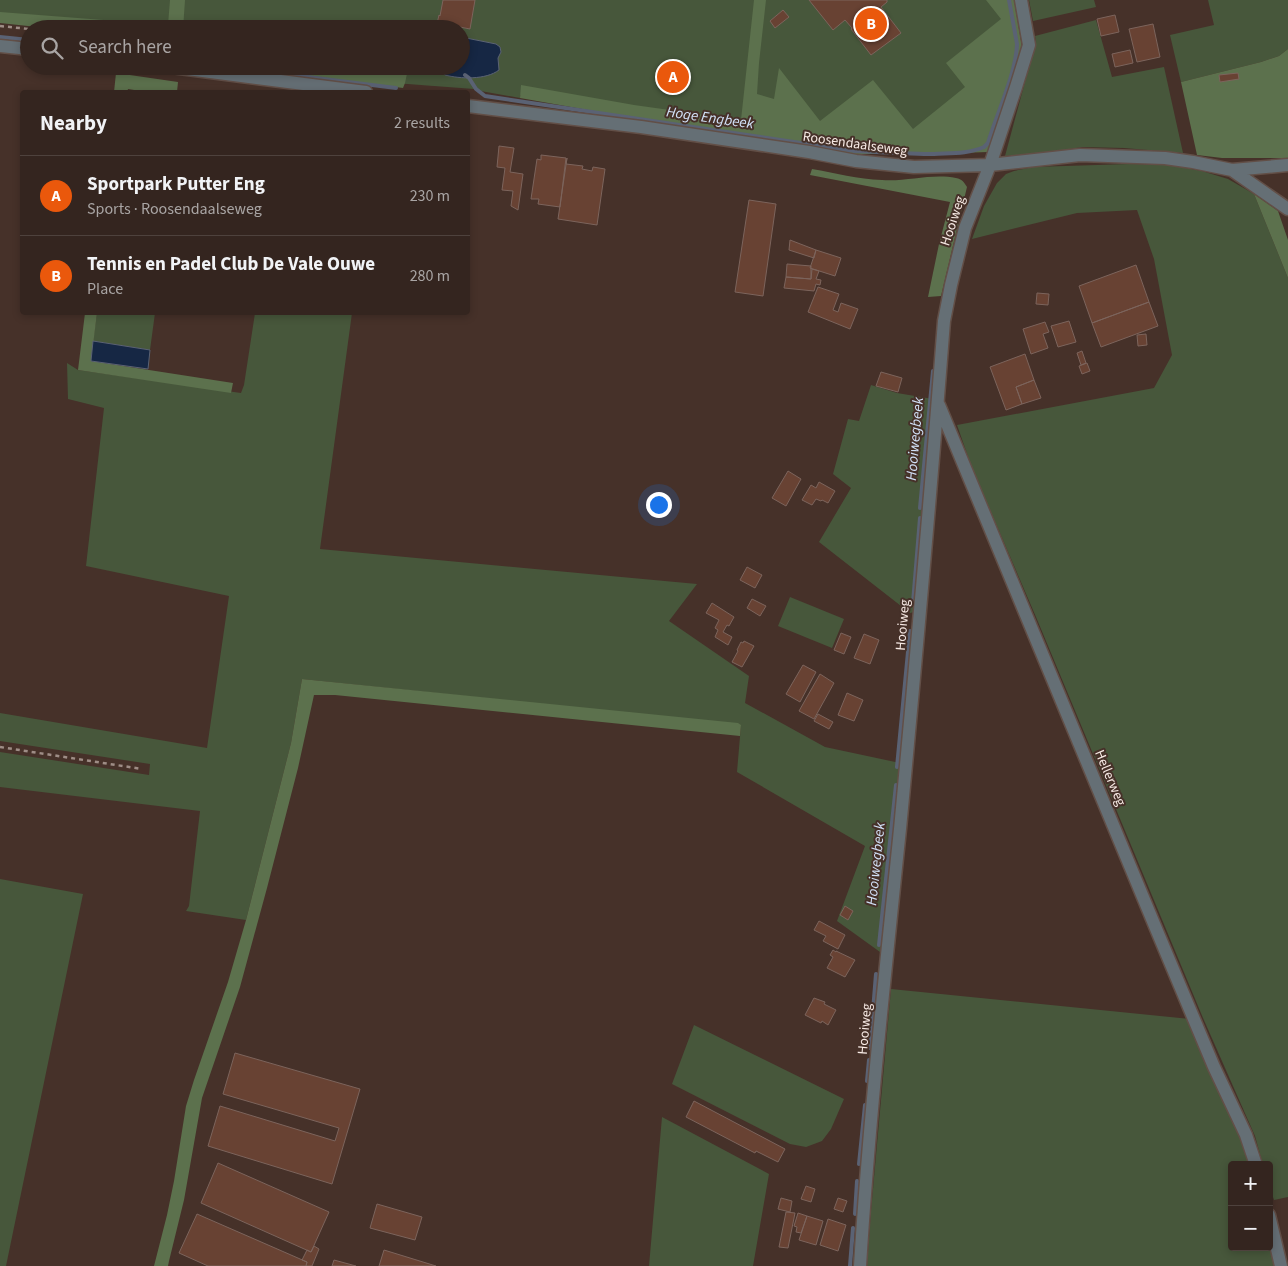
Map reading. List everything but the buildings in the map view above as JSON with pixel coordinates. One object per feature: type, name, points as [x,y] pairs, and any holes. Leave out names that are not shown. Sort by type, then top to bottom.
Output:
[{"type":"street","name":"Hooiweg","points":[[860,1266],[863,1212],[908,746],[944,321],[964,228],[990,165],[1029,45],[1021,0]]},
{"type":"street","points":[[0,46],[20,48]]},
{"type":"street","points":[[234,75],[350,90]]},
{"type":"street","name":"Roosendaalseweg","points":[[470,106],[651,129],[856,161],[914,167],[990,165],[1080,155],[1165,158],[1232,170],[1288,209]]},
{"type":"street","points":[[1232,170],[1288,165]]},
{"type":"street","name":"Hellerweg","points":[[938,402],[1214,1067],[1246,1135],[1255,1161]]},
{"type":"street","points":[[1273,1232],[1281,1266]]},
{"type":"path","points":[[0,26],[20,29]]},
{"type":"path","points":[[0,747],[142,768]]},
{"type":"green space","points":[[0,0],[1009,0],[971,147],[520,95],[520,98],[474,89],[394,83],[333,75],[470,75],[470,20],[20,20],[20,24],[0,22]]},
{"type":"green space","points":[[170,0],[185,0],[184,20],[168,20]]},
{"type":"green space","points":[[754,0],[766,0],[757,94],[774,99],[779,68],[820,121],[873,80],[913,129],[965,87],[946,63],[1001,19],[986,0],[1014,0],[1022,47],[993,142],[988,152],[848,154],[520,98],[521,85],[634,105],[741,120]]},
{"type":"green space","points":[[1029,0],[1094,0],[1096,7],[1033,21]]},
{"type":"green space","points":[[1208,0],[1288,0],[1288,49],[1279,56],[1261,62],[1181,82],[1170,35],[1214,25]]},
{"type":"green space","points":[[0,12],[103,20],[20,20],[20,25],[0,23]]},
{"type":"green space","points":[[1096,20],[1112,77],[1164,67],[1183,153],[1082,147],[1005,156],[1036,41],[1035,36]]},
{"type":"green space","points":[[1288,49],[1288,158],[1222,158],[1197,155],[1181,82],[1261,62],[1279,56]]},
{"type":"green space","points":[[116,75],[130,75],[178,82],[177,90],[114,90]]},
{"type":"green space","points":[[301,75],[407,75],[403,88]]},
{"type":"green space","points":[[1129,164],[1169,165],[1202,171],[1228,179],[1254,194],[1288,278],[1288,1197],[1274,1200],[1273,1161],[1262,1161],[1255,1136],[1203,1018],[972,468],[957,425],[1154,388],[1172,355],[1154,259],[1137,210],[1077,213],[972,239],[984,206],[997,183],[1006,174],[1033,167]]},
{"type":"green space","points":[[812,169],[873,179],[891,180],[938,176],[956,178],[963,181],[967,187],[941,296],[928,297],[950,202],[810,175]]},
{"type":"green space","points":[[1254,194],[1278,211],[1288,240],[1288,278]]},
{"type":"green space","points":[[85,315],[97,315],[91,361],[233,383],[231,393],[78,370]]},
{"type":"green space","points":[[97,315],[155,315],[150,350],[93,341]]},
{"type":"green space","points":[[255,315],[352,315],[320,549],[697,584],[669,621],[749,676],[745,703],[825,747],[900,763],[882,951],[880,952],[837,921],[865,846],[737,772],[741,725],[302,679],[291,743],[246,920],[186,911],[189,906],[200,811],[0,787],[0,752],[149,775],[150,764],[0,741],[0,713],[207,748],[229,596],[86,566],[104,408],[68,399],[67,363],[78,370],[241,393],[244,385]]},
{"type":"green space","points":[[871,385],[897,393],[933,399],[914,612],[910,613],[819,542],[851,488],[833,474],[848,419],[859,421]]},
{"type":"green space","points":[[790,597],[844,619],[832,648],[778,626]]},
{"type":"green space","points":[[302,679],[738,723],[741,725],[740,736],[335,695],[314,695],[298,768],[240,987],[202,1098],[184,1200],[168,1266],[154,1266],[174,1181],[186,1106],[228,982],[246,920],[291,743]]},
{"type":"green space","points":[[0,879],[83,894],[6,1266],[0,1266]]},
{"type":"green space","points":[[891,989],[1190,1019],[1242,1140],[1249,1161],[1228,1161],[1228,1251],[1272,1251],[1276,1266],[867,1266]]},
{"type":"green space","points":[[694,1025],[844,1099],[831,1129],[822,1141],[806,1147],[790,1144],[672,1084]]},
{"type":"green space","points":[[662,1117],[769,1174],[753,1266],[649,1266]]},
{"type":"water","points":[[470,39],[496,44],[500,47],[501,52],[498,58],[499,70],[487,76],[473,78],[445,75],[470,75]]},
{"type":"water","points":[[93,341],[150,350],[148,369],[91,361]]},
{"type":"waterway","name":"Hooiwegbeek","points":[[984,147],[988,143],[1006,94],[1016,56],[1017,44],[1009,0]]},
{"type":"waterway","name":"Hoge Engbeek","points":[[0,37],[20,39]]},
{"type":"waterway","name":"Hoge Engbeek","points":[[293,75],[396,88]]},
{"type":"waterway","name":"Hoge Engbeek","points":[[465,75],[476,89],[485,96],[855,151],[934,154],[965,152],[984,147]]},
{"type":"waterway","name":"Hooiwegbeek","points":[[920,508],[933,371]]},
{"type":"waterway","name":"Hooiwegbeek","points":[[913,603],[920,518]]},
{"type":"waterway","name":"Hooiwegbeek","points":[[897,767],[910,631]]},
{"type":"waterway","name":"Hooiwegbeek","points":[[879,945],[896,785]]},
{"type":"waterway","name":"Hooiwegbeek","points":[[870,1048],[876,974]]},
{"type":"waterway","name":"Hooiwegbeek","points":[[867,1081],[869,1060]]},
{"type":"waterway","name":"Hooiwegbeek","points":[[859,1164],[865,1105]]},
{"type":"waterway","name":"Hooiwegbeek","points":[[855,1214],[857,1181]]},
{"type":"waterway","name":"Hooiwegbeek","points":[[850,1266],[853,1228]]},
{"type":"place","name":"Tennis en Padel Club De Vale Ouwe","points":[[871,24]]},
{"type":"place","name":"Sportpark Putter Eng","points":[[673,77]]}]
